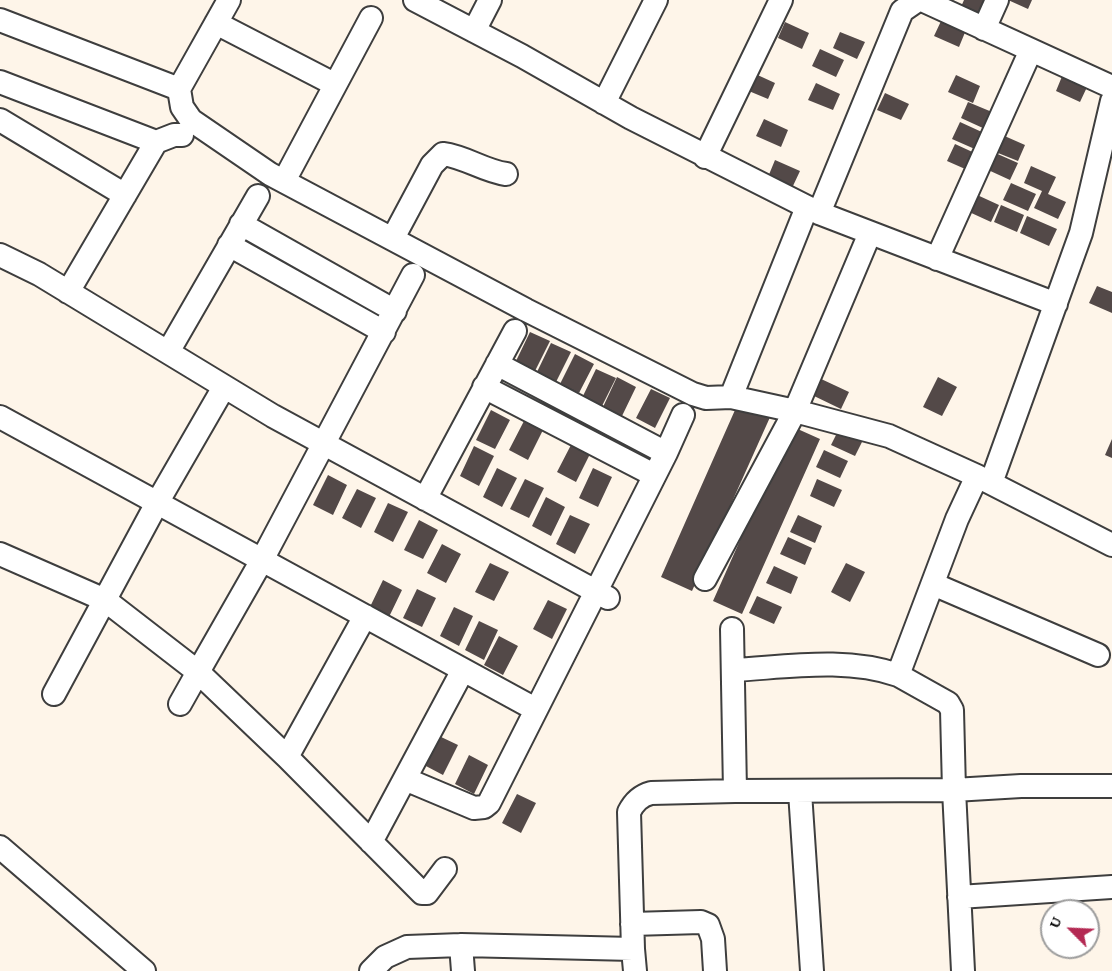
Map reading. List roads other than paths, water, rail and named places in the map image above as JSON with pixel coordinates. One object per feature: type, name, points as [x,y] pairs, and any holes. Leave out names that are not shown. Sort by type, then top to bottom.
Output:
[{"type":"street","points":[[229,0],[179,89],[182,107],[191,120],[270,174],[526,310],[693,394],[706,398],[731,397],[889,436],[984,480],[1112,545]]},
{"type":"street","points":[[415,0],[705,157],[813,210],[1056,304]]},
{"type":"street","points":[[474,31],[490,0]]},
{"type":"street","points":[[604,103],[656,0]]},
{"type":"street","points":[[705,157],[781,0]]},
{"type":"street","points":[[731,397],[902,11],[920,0],[1112,87]]},
{"type":"street","points":[[984,29],[997,0]]},
{"type":"street","points":[[284,181],[371,18]]},
{"type":"street","points":[[0,20],[179,89]]},
{"type":"street","points":[[216,23],[334,84]]},
{"type":"street","points":[[937,259],[1031,50]]},
{"type":"street","points":[[0,82],[156,142]]},
{"type":"street","points":[[898,675],[963,503],[984,480],[1056,304],[1081,233],[1112,101]]},
{"type":"street","points":[[0,120],[125,195]]},
{"type":"street","points":[[68,292],[156,142],[174,135],[182,135]]},
{"type":"street","points":[[393,238],[432,165],[443,154],[454,155],[493,172],[506,174]]},
{"type":"street","points":[[168,352],[258,196]]},
{"type":"street","points":[[242,224],[394,311]]},
{"type":"street","points":[[705,579],[795,411],[870,233]]},
{"type":"street","points":[[230,245],[384,332]]},
{"type":"street","points":[[0,255],[39,274],[224,387],[324,444],[601,595]]},
{"type":"street","points":[[180,704],[262,560],[414,275]]},
{"type":"street","points":[[425,499],[515,331]]},
{"type":"street","points":[[497,363],[666,453]]},
{"type":"street","points":[[54,694],[157,504],[224,387]]},
{"type":"street","points":[[484,387],[654,475]]},
{"type":"street","points":[[405,779],[474,808],[484,807],[489,803],[535,709],[601,595],[683,415]]},
{"type":"street","points":[[0,417],[535,709]]},
{"type":"street","points":[[1,556],[105,600],[198,672],[287,757],[422,893],[427,893],[444,869]]},
{"type":"street","points":[[933,584],[1098,655]]},
{"type":"street","points":[[287,757],[365,616]]},
{"type":"street","points":[[732,629],[735,791]]},
{"type":"street","points":[[733,670],[834,664],[870,667],[898,675],[948,703],[952,710],[963,971]]},
{"type":"street","points":[[371,842],[463,670]]},
{"type":"street","points":[[371,971],[385,957],[407,947],[461,945],[634,960],[629,812],[643,795],[651,793],[1112,786]]},
{"type":"street","points":[[800,792],[812,971]]},
{"type":"street","points":[[0,847],[144,971]]},
{"type":"street","points":[[959,897],[1112,887]]},
{"type":"street","points":[[632,924],[702,922],[708,925],[713,939],[715,971]]},
{"type":"street","points":[[461,945],[463,971]]}]
